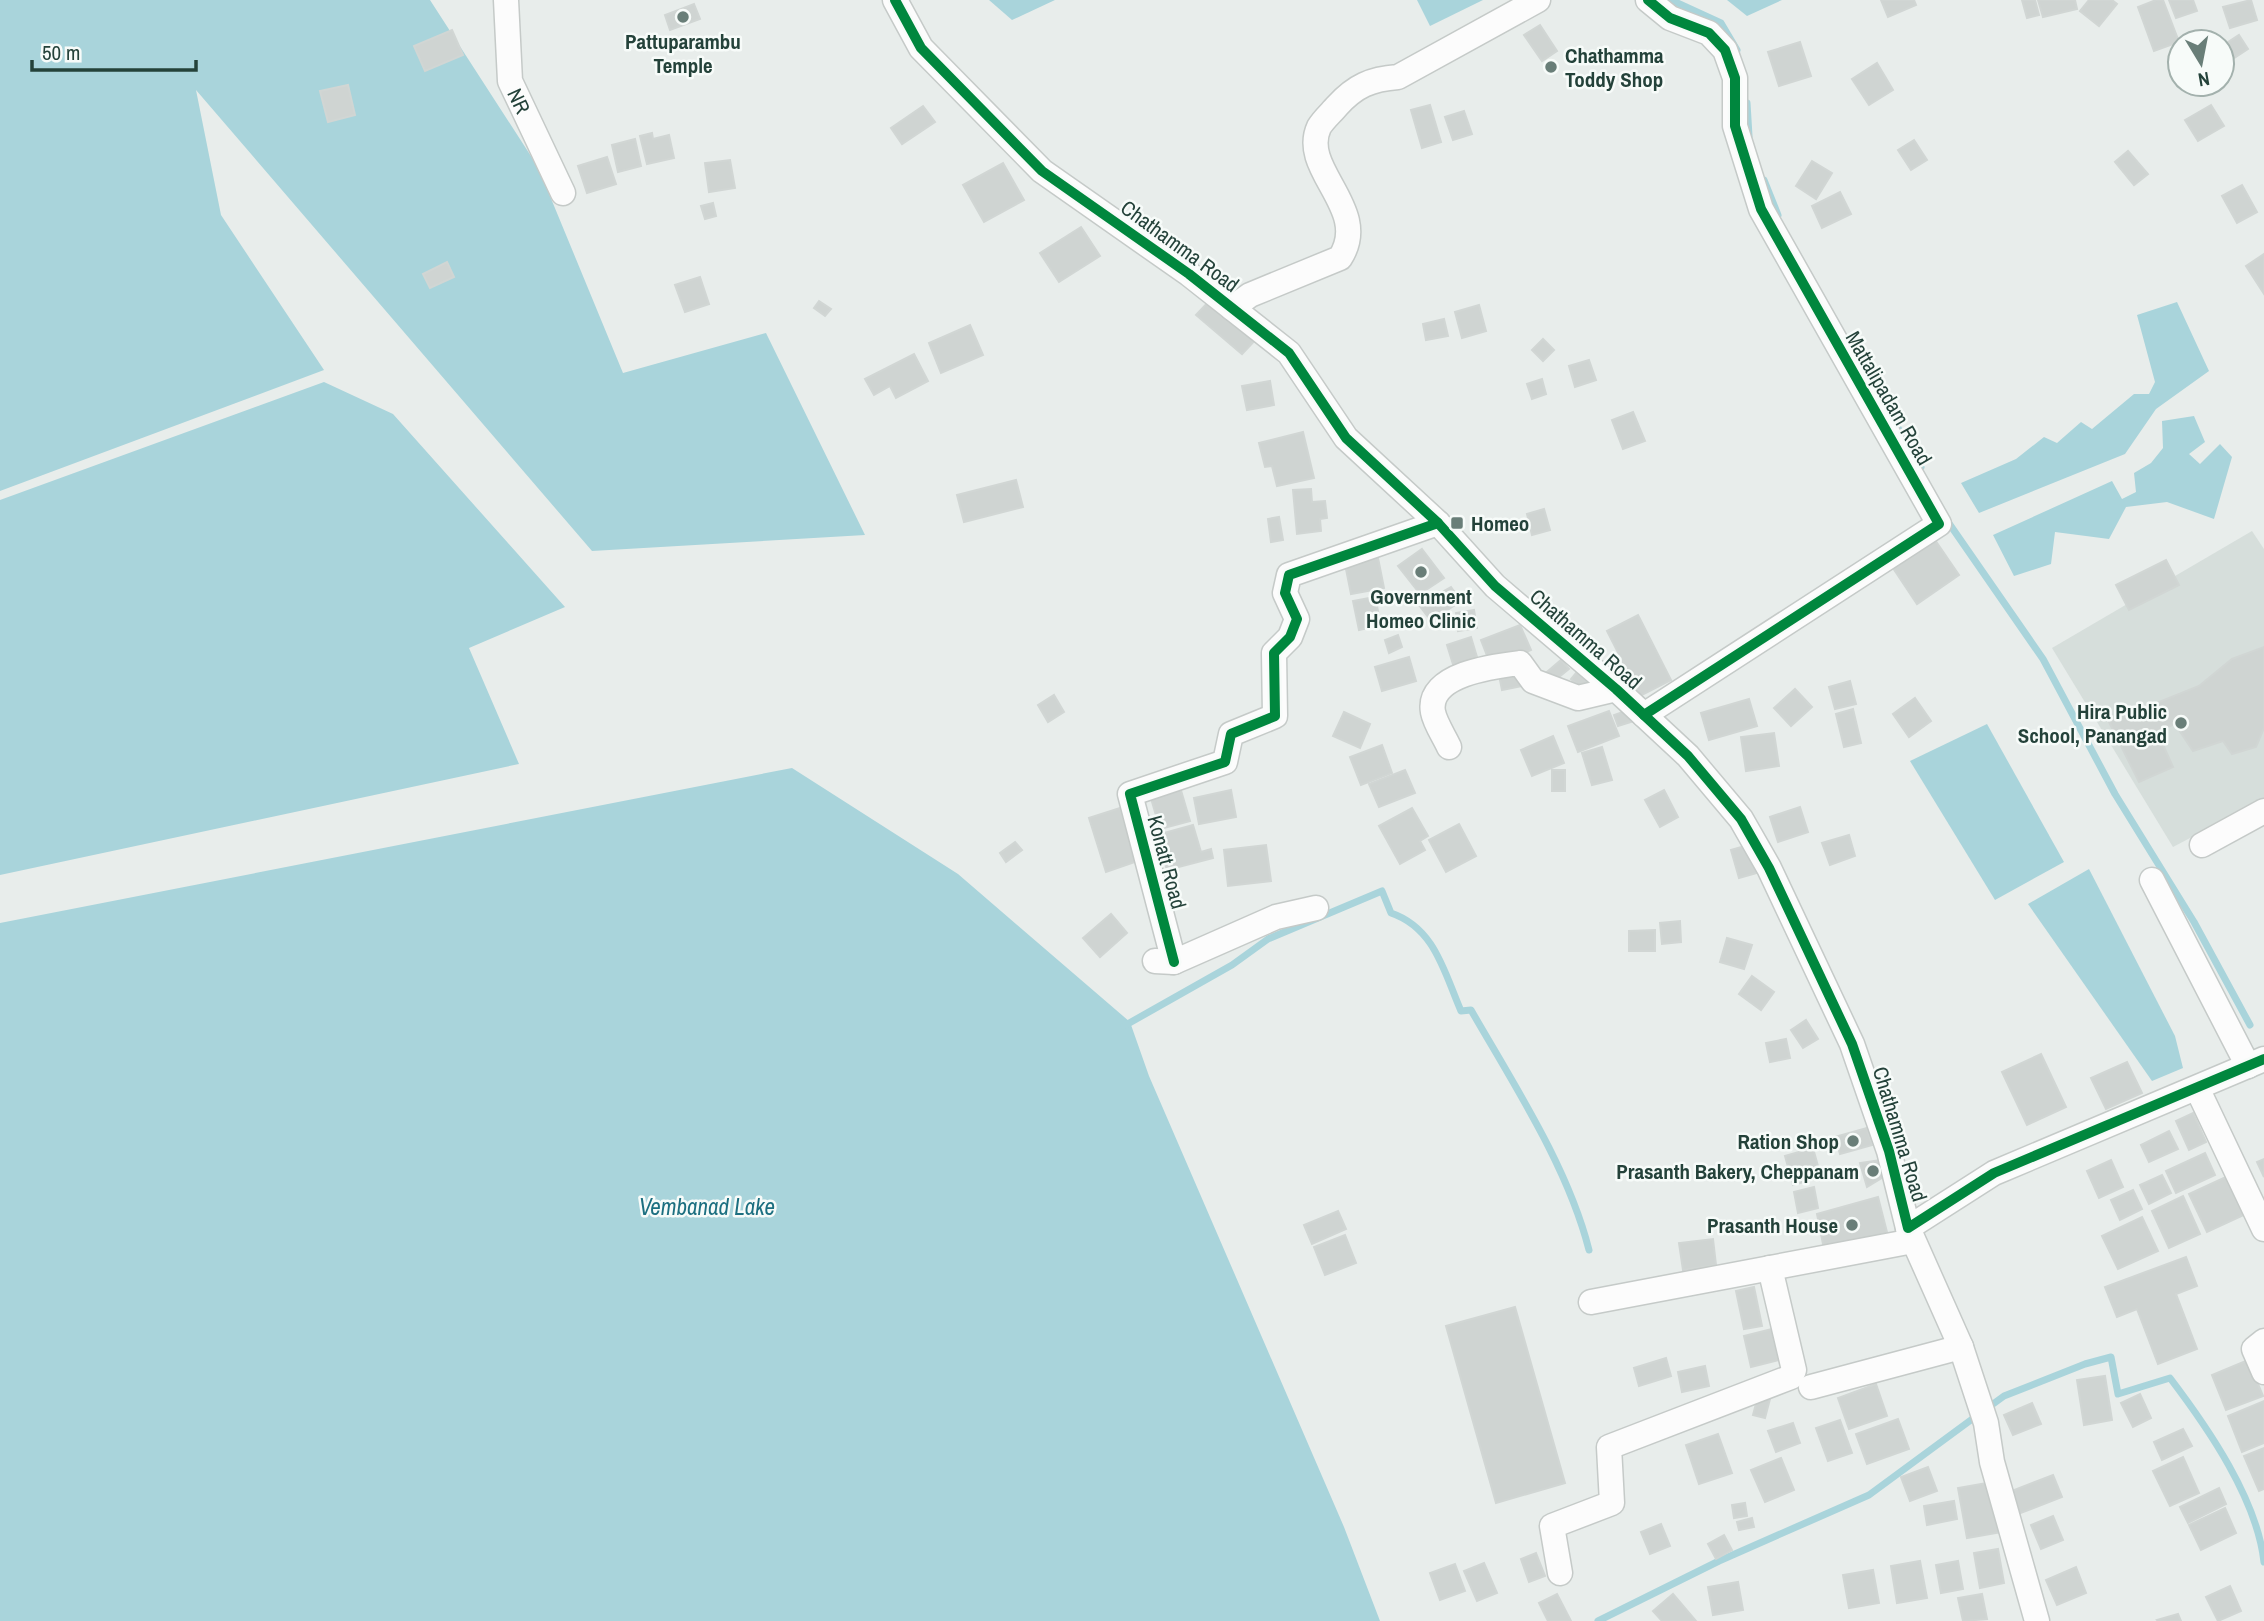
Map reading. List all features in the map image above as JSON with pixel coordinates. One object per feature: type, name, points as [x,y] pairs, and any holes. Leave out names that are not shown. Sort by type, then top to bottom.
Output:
[{"type":"street","name":"NR","points":[[506,0],[510,81],[563,193]]},
{"type":"street","name":"Chathamma Road","points":[[895,0],[921,48],[1042,172],[1232,308],[1289,354],[1346,438],[1438,523],[1495,586],[1616,689],[1688,756],[1741,819],[1769,868],[1852,1044],[1889,1152],[1910,1235],[1993,1173],[2256,1063]]},
{"type":"street","points":[[1232,308],[1250,295],[1340,258],[1348,246],[1348,226],[1339,197],[1314,152],[1319,127],[1350,91],[1372,79],[1398,77],[1538,0]]},
{"type":"street","name":"Mattalipadam Road","points":[[1643,715],[1939,524],[1761,209],[1735,126],[1735,78],[1725,50],[1709,33],[1670,18],[1648,0]]},
{"type":"street","name":"Konatt Road","points":[[1316,908],[1276,917],[1164,961],[1129,794],[1224,762],[1231,734],[1275,716],[1274,653],[1290,637],[1297,619],[1285,593],[1289,575],[1438,523]]},
{"type":"street","points":[[1450,747],[1432,711],[1435,696],[1444,684],[1480,669],[1520,663],[1534,681],[1578,698],[1616,689]]},
{"type":"street","points":[[2202,845],[2264,811]]},
{"type":"street","points":[[2152,880],[2256,1063]]},
{"type":"street","points":[[2197,1088],[2264,1228]]},
{"type":"street","points":[[1591,1302],[1770,1268],[1910,1235],[1961,1347],[1986,1423],[1992,1462],[2037,1621]]},
{"type":"street","points":[[1560,1573],[1552,1526],[1612,1503],[1609,1447],[1791,1377],[1794,1370],[1770,1268]]},
{"type":"street","points":[[2264,1341],[2255,1349],[2264,1372]]},
{"type":"street","points":[[1811,1387],[1961,1347]]},
{"type":"shaded area","name":"Hira Public School, Panangad","points":[[2252,531],[2264,549],[2264,799],[2173,847],[2052,648]]},
{"type":"water","points":[[0,0],[430,0],[538,167],[623,373],[766,333],[865,535],[592,551],[196,90],[221,215],[324,370],[0,491]]},
{"type":"water","points":[[989,0],[1055,0],[1012,20]]},
{"type":"water","points":[[1417,0],[1483,0],[1430,26]]},
{"type":"water","points":[[1727,0],[1782,0],[1747,16]]},
{"type":"water","points":[[2177,302],[2209,371],[2156,409],[2125,454],[1979,513],[1961,483],[2016,459],[2044,437],[2057,443],[2081,422],[2092,429],[2134,394],[2149,394],[2155,382],[2137,315]]},
{"type":"water","points":[[324,382],[393,414],[565,607],[469,648],[519,764],[0,875],[0,500]]},
{"type":"water","points":[[2194,416],[2205,442],[2189,454],[2200,464],[2220,444],[2232,457],[2214,519],[2167,502],[2126,507],[2109,539],[2055,532],[2051,564],[2014,576],[1993,535],[2112,481],[2122,499],[2136,492],[2134,473],[2151,463],[2163,448],[2162,421]]},
{"type":"water","points":[[1987,724],[2064,862],[1995,900],[1910,761]]},
{"type":"water","name":"Vembanad Lake","points":[[792,768],[958,874],[1130,1022],[1149,1076],[1344,1527],[1380,1621],[0,1621],[0,923]]},
{"type":"water","points":[[2089,869],[2175,1036],[2183,1068],[2152,1081],[2028,904]]},
{"type":"building","points":[[1881,0],[1914,0],[1916,5],[1888,17]]},
{"type":"building","points":[[2022,0],[2035,0],[2039,15],[2027,18]]},
{"type":"building","points":[[2038,0],[2075,0],[2077,9],[2043,17]]},
{"type":"building","points":[[2089,0],[2112,0],[2117,4],[2099,26],[2080,11]]},
{"type":"building","points":[[2163,0],[2174,28],[2166,28],[2166,47],[2154,51],[2138,7]]},
{"type":"building","points":[[2169,0],[2193,0],[2197,11],[2176,18]]},
{"type":"building","points":[[2251,0],[2257,20],[2230,28],[2223,7]]},
{"type":"building","name":"Pattuparambu Temple","points":[[694,4],[700,19],[670,30],[665,15]]},
{"type":"building","points":[[1540,25],[1557,51],[1542,61],[1524,35]]},
{"type":"building","points":[[452,30],[463,55],[425,71],[414,46]]},
{"type":"building","points":[[2239,35],[2248,49],[2236,57],[2236,37]]},
{"type":"building","points":[[1800,42],[1811,76],[1779,86],[1768,52]]},
{"type":"building","points":[[1877,63],[1893,90],[1869,105],[1852,79]]},
{"type":"building","points":[[348,85],[355,115],[328,122],[320,91]]},
{"type":"building","points":[[1430,105],[1441,142],[1422,148],[1411,110]]},
{"type":"building","points":[[2211,105],[2224,126],[2198,141],[2185,120]]},
{"type":"building","points":[[923,106],[935,122],[902,144],[891,128]]},
{"type":"building","points":[[1464,111],[1472,134],[1453,140],[1445,117]]},
{"type":"building","points":[[652,133],[653,139],[669,135],[674,158],[647,164],[640,136]]},
{"type":"building","points":[[635,139],[641,166],[618,172],[612,145]]},
{"type":"building","points":[[1914,140],[1927,160],[1911,170],[1898,150]]},
{"type":"building","points":[[2128,151],[2148,174],[2134,185],[2115,162]]},
{"type":"building","points":[[607,157],[616,184],[587,193],[578,166]]},
{"type":"building","points":[[730,160],[735,188],[709,192],[705,163]]},
{"type":"building","points":[[1812,161],[1832,173],[1816,199],[1796,186]]},
{"type":"building","points":[[1003,163],[1024,200],[984,222],[963,185]]},
{"type":"building","points":[[2242,185],[2257,212],[2237,223],[2222,196]]},
{"type":"building","points":[[1840,192],[1851,214],[1822,228],[1812,206]]},
{"type":"building","points":[[713,203],[716,216],[705,219],[701,206]]},
{"type":"building","points":[[1081,227],[1100,256],[1059,282],[1040,253]]},
{"type":"building","points":[[2264,254],[2264,294],[2246,266]]},
{"type":"building","points":[[447,262],[454,277],[430,288],[423,274]]},
{"type":"building","points":[[700,277],[709,304],[685,312],[675,285]]},
{"type":"building","points":[[1211,299],[1258,337],[1242,354],[1196,315]]},
{"type":"building","points":[[819,301],[831,309],[825,316],[814,308]]},
{"type":"building","points":[[1479,305],[1486,331],[1462,338],[1455,312]]},
{"type":"building","points":[[1444,319],[1448,336],[1426,340],[1423,324]]},
{"type":"building","points":[[970,325],[983,355],[941,373],[929,343]]},
{"type":"building","points":[[1543,339],[1554,350],[1543,361],[1532,350]]},
{"type":"building","points":[[914,354],[928,381],[896,398],[890,386],[874,395],[865,379]]},
{"type":"building","points":[[1589,360],[1596,380],[1575,387],[1569,366]]},
{"type":"building","points":[[1542,379],[1546,394],[1532,399],[1527,384]]},
{"type":"building","points":[[1270,381],[1274,405],[1247,410],[1242,386]]},
{"type":"building","points":[[1633,412],[1645,441],[1623,449],[1612,420]]},
{"type":"building","points":[[1303,432],[1314,478],[1277,486],[1272,466],[1265,467],[1259,443]]},
{"type":"building","points":[[1016,480],[1023,507],[964,522],[957,495]]},
{"type":"building","points":[[1311,489],[1312,502],[1325,501],[1327,518],[1320,519],[1321,531],[1297,534],[1293,490]]},
{"type":"building","points":[[1544,509],[1550,530],[1532,535],[1527,514]]},
{"type":"building","points":[[1279,517],[1283,540],[1271,542],[1268,519]]},
{"type":"building","points":[[1933,537],[1959,575],[1917,604],[1891,565]]},
{"type":"building","name":"Government Homeo Clinic","points":[[1422,549],[1444,578],[1420,594],[1398,566]]},
{"type":"building","points":[[1378,558],[1384,588],[1351,594],[1345,564]]},
{"type":"building","points":[[2166,560],[2179,585],[2129,610],[2116,585]]},
{"type":"building","points":[[1451,587],[1461,601],[1431,621],[1419,605]]},
{"type":"building","points":[[1375,597],[1381,625],[1359,630],[1353,601]]},
{"type":"building","points":[[1474,610],[1477,628],[1458,631],[1456,613]]},
{"type":"building","points":[[1638,615],[1671,680],[1640,696],[1607,631]]},
{"type":"building","points":[[1520,625],[1531,650],[1491,666],[1481,640]]},
{"type":"building","points":[[1398,635],[1402,647],[1389,653],[1385,640]]},
{"type":"building","points":[[1471,637],[1480,667],[1456,674],[1447,645]]},
{"type":"building","points":[[2264,647],[2264,728],[2256,747],[2232,754],[2223,741],[2193,751],[2175,724],[2157,731],[2173,767],[2139,782],[2109,722],[2199,686],[2232,659]]},
{"type":"building","points":[[1409,657],[1416,681],[1382,691],[1375,667]]},
{"type":"building","points":[[1561,660],[1569,669],[1554,681],[1547,672]]},
{"type":"building","points":[[1581,667],[1591,676],[1582,688],[1571,679]]},
{"type":"building","points":[[1519,671],[1522,686],[1502,690],[1499,675]]},
{"type":"building","points":[[1850,681],[1856,704],[1835,709],[1829,687]]},
{"type":"building","points":[[1795,689],[1812,707],[1791,726],[1774,708]]},
{"type":"building","points":[[1054,695],[1064,712],[1048,722],[1038,705]]},
{"type":"building","points":[[1915,698],[1931,721],[1909,737],[1893,714]]},
{"type":"building","points":[[1749,699],[1757,726],[1709,740],[1701,713]]},
{"type":"building","points":[[1634,708],[1637,720],[1618,726],[1614,715]]},
{"type":"building","points":[[1853,709],[1861,743],[1844,747],[1836,714]]},
{"type":"building","points":[[1609,711],[1619,736],[1578,752],[1568,726]]},
{"type":"building","points":[[1344,712],[1370,724],[1360,748],[1333,736]]},
{"type":"building","points":[[1774,733],[1779,766],[1746,771],[1741,737]]},
{"type":"building","points":[[1553,736],[1564,763],[1532,776],[1521,750]]},
{"type":"building","points":[[1382,745],[1392,773],[1361,785],[1350,757]]},
{"type":"building","points":[[1602,747],[1612,780],[1592,785],[1582,753]]},
{"type":"building","points":[[1405,770],[1415,793],[1379,807],[1369,784]]},
{"type":"building","points":[[1552,770],[1565,770],[1565,791],[1552,791]]},
{"type":"building","points":[[1180,787],[1190,821],[1160,829],[1150,795]]},
{"type":"building","points":[[1231,790],[1236,817],[1199,824],[1194,798]]},
{"type":"building","points":[[1664,790],[1678,817],[1660,827],[1645,800]]},
{"type":"building","points":[[1800,807],[1808,832],[1778,842],[1770,817]]},
{"type":"building","points":[[1120,808],[1138,861],[1106,872],[1089,818]]},
{"type":"building","points":[[1412,808],[1428,836],[1420,841],[1425,850],[1400,864],[1379,826]]},
{"type":"building","points":[[1459,824],[1476,856],[1446,872],[1429,840]]},
{"type":"building","points":[[1193,825],[1201,852],[1211,849],[1213,858],[1167,870],[1157,835]]},
{"type":"building","points":[[1849,835],[1855,856],[1830,865],[1822,843]]},
{"type":"building","points":[[1015,842],[1022,850],[1006,862],[1000,853]]},
{"type":"building","points":[[1752,844],[1760,872],[1739,878],[1731,850]]},
{"type":"building","points":[[1266,845],[1271,881],[1228,886],[1224,850]]},
{"type":"building","points":[[1111,914],[1127,933],[1100,957],[1083,938]]},
{"type":"building","points":[[1680,921],[1681,942],[1662,944],[1660,923]]},
{"type":"building","points":[[1655,930],[1655,951],[1629,951],[1629,931]]},
{"type":"building","points":[[1727,938],[1752,945],[1744,969],[1720,962]]},
{"type":"building","points":[[1752,976],[1774,992],[1761,1010],[1739,994]]},
{"type":"building","points":[[1806,1020],[1818,1039],[1803,1048],[1791,1030]]},
{"type":"building","points":[[1786,1039],[1790,1058],[1770,1062],[1766,1043]]},
{"type":"building","points":[[2041,1054],[2066,1107],[2027,1125],[2002,1072]]},
{"type":"building","points":[[2127,1062],[2142,1093],[2106,1109],[2091,1078]]},
{"type":"building","points":[[2193,1113],[2206,1142],[2189,1150],[2176,1121]]},
{"type":"building","name":"Ration Shop","points":[[1867,1128],[1872,1145],[1840,1154],[1835,1137]]},
{"type":"building","points":[[2169,1131],[2178,1149],[2149,1162],[2141,1145]]},
{"type":"building","points":[[1813,1148],[1821,1177],[1793,1185],[1785,1156]]},
{"type":"building","points":[[2205,1153],[2215,1175],[2176,1193],[2166,1171]]},
{"type":"building","points":[[2264,1159],[2264,1177],[2257,1162]]},
{"type":"building","points":[[1880,1160],[1885,1176],[1867,1187],[1860,1163]]},
{"type":"building","points":[[2111,1160],[2123,1187],[2099,1198],[2087,1171]]},
{"type":"building","points":[[2162,1175],[2171,1193],[2149,1204],[2140,1185]]},
{"type":"building","points":[[2230,1175],[2248,1213],[2207,1232],[2189,1194]]},
{"type":"building","points":[[1814,1187],[1818,1208],[1798,1213],[1794,1192]]},
{"type":"building","points":[[2133,1190],[2142,1209],[2120,1220],[2111,1200]]},
{"type":"building","points":[[2183,1196],[2200,1234],[2169,1248],[2152,1211]]},
{"type":"building","name":"Prasanth House","points":[[1878,1197],[1888,1236],[1825,1254],[1817,1214]]},
{"type":"building","points":[[1338,1211],[1346,1229],[1312,1244],[1304,1225]]},
{"type":"building","points":[[2142,1217],[2158,1251],[2118,1269],[2102,1236]]},
{"type":"building","points":[[1345,1235],[1356,1263],[1325,1275],[1314,1247]]},
{"type":"building","points":[[1713,1239],[1716,1265],[1683,1270],[1679,1243]]},
{"type":"building","points":[[2186,1257],[2197,1286],[2176,1294],[2197,1349],[2158,1364],[2137,1309],[2117,1317],[2105,1287]]},
{"type":"building","points":[[1754,1287],[1762,1326],[1744,1329],[1736,1291]]},
{"type":"building","points":[[1515,1307],[1565,1483],[1496,1503],[1446,1326]]},
{"type":"building","points":[[1772,1329],[1779,1360],[1751,1367],[1744,1336]]},
{"type":"building","points":[[1666,1358],[1671,1376],[1639,1386],[1634,1368]]},
{"type":"building","points":[[2248,1360],[2263,1396],[2226,1410],[2212,1375]]},
{"type":"building","points":[[1705,1366],[1709,1386],[1682,1392],[1678,1372]]},
{"type":"building","points":[[2105,1376],[2112,1420],[2084,1425],[2077,1380]]},
{"type":"building","points":[[1876,1384],[1887,1416],[1849,1429],[1838,1398]]},
{"type":"building","points":[[2140,1394],[2151,1418],[2133,1427],[2121,1403]]},
{"type":"building","points":[[1758,1396],[1770,1399],[1765,1418],[1753,1415]]},
{"type":"building","points":[[2264,1401],[2264,1443],[2242,1452],[2228,1416]]},
{"type":"building","points":[[2032,1403],[2041,1424],[2013,1435],[2004,1415]]},
{"type":"building","points":[[1898,1419],[1909,1449],[1867,1464],[1856,1434]]},
{"type":"building","points":[[1840,1420],[1852,1453],[1828,1461],[1816,1428]]},
{"type":"building","points":[[1793,1423],[1800,1443],[1776,1452],[1768,1431]]},
{"type":"building","points":[[2183,1429],[2192,1446],[2162,1460],[2154,1442]]},
{"type":"building","points":[[1718,1434],[1732,1473],[1699,1484],[1686,1445]]},
{"type":"building","points":[[2264,1448],[2264,1489],[2259,1491],[2244,1456]]},
{"type":"building","points":[[2183,1457],[2199,1493],[2170,1506],[2153,1471]]},
{"type":"building","points":[[1781,1458],[1794,1490],[1765,1502],[1751,1470]]},
{"type":"building","points":[[1928,1467],[1937,1491],[1910,1501],[1901,1477]]},
{"type":"building","points":[[2053,1475],[2062,1497],[2018,1514],[2009,1492]]},
{"type":"building","points":[[1993,1482],[2002,1532],[1967,1538],[1958,1488]]},
{"type":"building","points":[[2219,1488],[2226,1504],[2188,1523],[2180,1507]]},
{"type":"building","points":[[1954,1501],[1957,1519],[1927,1525],[1924,1506]]},
{"type":"building","points":[[1745,1503],[1747,1516],[1734,1518],[1732,1505]]},
{"type":"building","points":[[2225,1508],[2236,1533],[2201,1550],[2189,1525]]},
{"type":"building","points":[[2053,1516],[2063,1540],[2041,1549],[2031,1525]]},
{"type":"building","points":[[1752,1518],[1754,1527],[1739,1530],[1737,1522]]},
{"type":"building","points":[[1661,1524],[1670,1546],[1650,1554],[1641,1532]]},
{"type":"building","points":[[1724,1535],[1732,1550],[1716,1559],[1708,1544]]},
{"type":"building","points":[[1998,1549],[2004,1583],[1980,1588],[1974,1553]]},
{"type":"building","points":[[1536,1553],[1545,1576],[1529,1582],[1521,1559]]},
{"type":"building","points":[[1920,1561],[1927,1598],[1897,1603],[1891,1566]]},
{"type":"building","points":[[1958,1561],[1963,1589],[1941,1593],[1936,1565]]},
{"type":"building","points":[[1484,1563],[1497,1593],[1477,1601],[1464,1571]]},
{"type":"building","points":[[1455,1564],[1465,1591],[1440,1600],[1430,1573]]},
{"type":"building","points":[[2076,1567],[2086,1593],[2057,1605],[2046,1580]]},
{"type":"building","points":[[1873,1570],[1879,1603],[1849,1608],[1843,1575]]},
{"type":"building","points":[[1738,1582],[1743,1610],[1713,1615],[1708,1587]]},
{"type":"building","points":[[2230,1586],[2241,1611],[2218,1621],[2206,1597]]},
{"type":"building","points":[[1557,1594],[1571,1621],[1548,1621],[1539,1603]]},
{"type":"building","points":[[1673,1594],[1696,1621],[1662,1621],[1653,1611]]},
{"type":"building","points":[[1982,1594],[1987,1619],[1963,1621],[1958,1598]]},
{"type":"building","points":[[2178,1614],[2181,1621],[2157,1620]]},
{"type":"waterway","points":[[1671,0],[1721,23],[1737,50]]},
{"type":"waterway","points":[[1747,103],[1749,136]]},
{"type":"waterway","points":[[1764,180],[1778,215]]},
{"type":"waterway","points":[[1895,423],[1921,467]]},
{"type":"waterway","points":[[1946,519],[2043,659],[2115,794],[2194,922],[2250,1025]]},
{"type":"waterway","points":[[1124,1026],[1232,965],[1268,939],[1382,891],[1391,913],[1406,920],[1428,940],[1443,967],[1461,1011],[1471,1010],[1522,1097],[1568,1188],[1589,1250]]},
{"type":"waterway","points":[[1993,1404],[2004,1396],[2085,1364],[2111,1357],[2118,1394],[2170,1378],[2229,1465],[2252,1514],[2264,1562]]},
{"type":"waterway","points":[[1598,1621],[1719,1561],[1869,1495],[1975,1417]]},
{"type":"cycle path","points":[[895,0],[921,48],[1042,171],[1189,274],[1289,353],[1346,438],[1438,523],[1495,586],[1616,689],[1688,756],[1741,819],[1769,868],[1852,1044],[1889,1151],[1908,1228],[1994,1173],[2264,1059]]},
{"type":"cycle path","points":[[1644,715],[1939,524],[1761,209],[1735,126],[1735,78],[1725,50],[1709,33],[1670,18],[1648,0]]},
{"type":"cycle path","points":[[1174,962],[1130,794],[1225,762],[1231,734],[1275,716],[1274,653],[1290,637],[1297,619],[1285,593],[1289,575],[1438,523]]},
{"type":"place","name":"Pattuparambu Temple","points":[[683,17]]},
{"type":"place","name":"Chathamma Toddy Shop","points":[[1551,67]]},
{"type":"place","name":"Homeo","points":[[1457,523]]},
{"type":"place","name":"Government Homeo Clinic","points":[[1421,572]]},
{"type":"place","name":"Hira Public School, Panangad","points":[[2181,723]]},
{"type":"place","name":"Ration Shop","points":[[1853,1141]]},
{"type":"place","name":"Prasanth Bakery, Cheppanam","points":[[1873,1171]]},
{"type":"place","name":"Prasanth House","points":[[1852,1225]]}]
